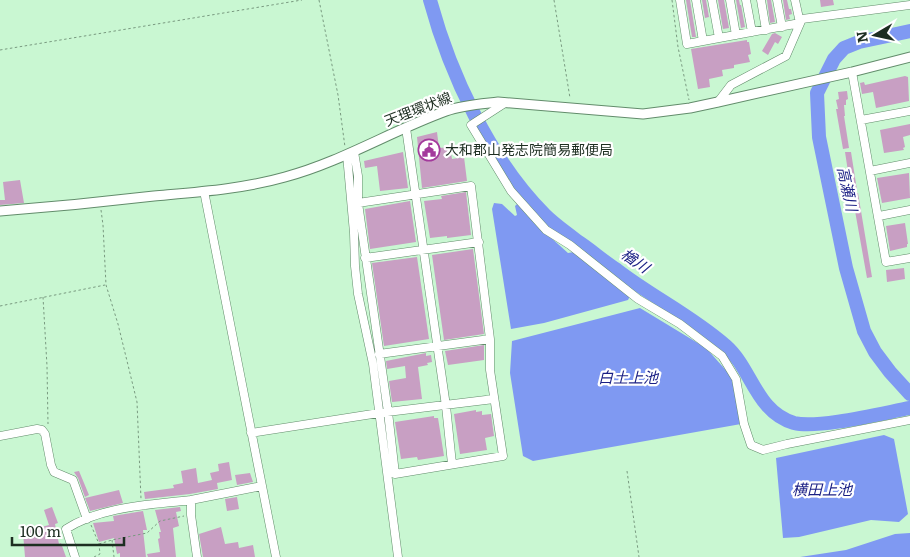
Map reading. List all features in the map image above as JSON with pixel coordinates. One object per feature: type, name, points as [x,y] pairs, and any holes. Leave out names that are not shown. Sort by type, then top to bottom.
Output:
[{"type":"main road","name":"天理環状線","points":[[0,212],[204,191],[261,183],[287,177],[350,153],[447,111],[479,104],[505,103],[643,114],[690,108],[852,72],[910,57]]},
{"type":"street","points":[[680,0],[687,44],[800,24]]},
{"type":"street","points":[[696,0],[703,41]]},
{"type":"street","points":[[712,0],[719,38]]},
{"type":"street","points":[[730,0],[736,35]]},
{"type":"street","points":[[746,0],[752,32]]},
{"type":"street","points":[[760,0],[766,30]]},
{"type":"street","points":[[777,0],[782,27]]},
{"type":"street","points":[[795,0],[800,24]]},
{"type":"street","points":[[718,102],[731,85],[786,56],[802,19],[910,5]]},
{"type":"street","points":[[852,72],[886,262],[910,258]]},
{"type":"street","points":[[505,103],[471,125],[511,191],[546,230],[570,245],[638,299],[680,324],[722,356],[736,379],[744,424],[751,445],[763,450],[910,420]]},
{"type":"street","points":[[861,120],[910,110]]},
{"type":"street","points":[[406,128],[446,406],[452,464]]},
{"type":"street","points":[[350,153],[358,176],[358,203],[395,474],[503,456],[490,370],[490,339],[471,186],[358,203]]},
{"type":"street","points":[[350,153],[354,266],[373,364],[398,557]]},
{"type":"street","points":[[870,171],[910,163]]},
{"type":"street","points":[[204,191],[276,557]]},
{"type":"street","points":[[879,216],[910,210]]},
{"type":"street","points":[[365,258],[479,242]]},
{"type":"street","points":[[379,354],[490,339]]},
{"type":"street","points":[[251,433],[379,413],[446,406],[494,398]]},
{"type":"street","points":[[0,436],[37,429],[42,430],[45,434],[54,472],[73,480],[88,519]]},
{"type":"street","points":[[75,557],[66,529],[75,523],[141,506],[192,500],[262,486]]},
{"type":"street","points":[[192,500],[191,514],[198,557]]},
{"type":"path","points":[[0,50],[302,0]]},
{"type":"path","points":[[320,0],[350,153]]},
{"type":"path","points":[[554,0],[572,109]]},
{"type":"path","points":[[672,0],[678,47],[690,108]]},
{"type":"path","points":[[99,202],[104,225],[106,285],[118,324],[137,402],[141,506]]},
{"type":"path","points":[[0,306],[106,285]]},
{"type":"path","points":[[42,430],[49,424],[43,297]]},
{"type":"path","points":[[627,471],[639,557]]},
{"type":"path","points":[[98,544],[146,533],[160,521],[191,514]]},
{"type":"path","points":[[88,519],[100,554],[94,557]]},
{"type":"path","points":[[112,540],[114,557]]},
{"type":"water","points":[[494,203],[502,204],[515,216],[517,215],[515,206],[518,203],[538,226],[568,253],[574,252],[631,294],[628,300],[544,323],[511,329],[492,209]]},
{"type":"water","name":"白土上池","points":[[640,308],[706,348],[732,377],[741,424],[533,461],[523,456],[510,373],[512,341]]},
{"type":"water","name":"横田上池","points":[[884,435],[894,439],[908,514],[899,522],[871,520],[799,537],[783,538],[776,458]]},
{"type":"water","points":[[910,533],[910,557],[800,557],[846,550],[895,534]]},
{"type":"building","points":[[686,0],[690,0],[696,37],[692,37]]},
{"type":"building","points":[[702,0],[706,0],[709,17],[705,18]]},
{"type":"building","points":[[718,0],[724,0],[729,28],[723,29]]},
{"type":"building","points":[[736,0],[739,0],[741,5],[745,27],[741,28]]},
{"type":"building","points":[[767,0],[771,0],[775,22],[770,23]]},
{"type":"building","points":[[783,0],[787,0],[789,9],[791,9],[790,19],[786,20]]},
{"type":"building","points":[[820,0],[833,0],[834,5],[821,7]]},
{"type":"building","points":[[775,33],[782,37],[778,44],[775,42],[768,55],[762,51],[772,34]]},
{"type":"building","points":[[747,40],[751,54],[748,55],[750,62],[734,65],[734,68],[722,70],[723,76],[709,79],[710,87],[698,89],[691,49]]},
{"type":"building","points":[[905,76],[908,77],[909,101],[876,108],[873,92],[862,94],[860,83],[864,82],[865,85]]},
{"type":"building","points":[[847,91],[848,99],[846,100],[846,105],[844,105],[844,116],[849,148],[843,149],[836,100],[839,99],[838,92]]},
{"type":"building","points":[[910,124],[910,135],[903,137],[904,150],[884,153],[880,130]]},
{"type":"building","points":[[437,132],[439,148],[450,147],[452,159],[464,157],[467,181],[422,188],[417,137]]},
{"type":"building","points":[[403,152],[408,188],[380,191],[377,166],[365,168],[364,161]]},
{"type":"building","points":[[845,152],[851,152],[857,190],[851,191]]},
{"type":"building","points":[[909,173],[910,198],[882,203],[877,178]]},
{"type":"building","points":[[20,180],[24,203],[0,205],[0,200],[5,200],[3,182]]},
{"type":"building","points":[[466,192],[471,235],[430,238],[424,201],[442,199],[441,196]]},
{"type":"building","points":[[858,193],[872,277],[867,278],[852,194]]},
{"type":"building","points":[[410,201],[416,242],[370,249],[365,209]]},
{"type":"building","points":[[905,223],[907,247],[890,251],[886,226]]},
{"type":"building","points":[[473,249],[484,334],[444,340],[432,255]]},
{"type":"building","points":[[417,257],[429,339],[384,346],[372,263]]},
{"type":"building","points":[[904,268],[905,279],[887,282],[886,270]]},
{"type":"building","points":[[484,345],[484,360],[448,365],[445,351]]},
{"type":"building","points":[[426,353],[426,356],[431,355],[432,362],[418,367],[422,399],[392,402],[389,381],[406,378],[405,366],[387,369],[386,361]]},
{"type":"building","points":[[476,410],[476,412],[482,411],[482,415],[491,414],[494,436],[485,438],[487,450],[460,454],[454,414]]},
{"type":"building","points":[[434,416],[434,418],[438,418],[444,456],[418,460],[417,457],[401,459],[395,422]]},
{"type":"building","points":[[229,462],[232,480],[217,483],[218,489],[145,499],[144,492],[174,488],[173,485],[183,483],[181,471],[196,468],[198,483],[212,480],[210,473],[219,471],[218,464]]},
{"type":"building","points":[[79,471],[89,495],[85,497],[74,472]]},
{"type":"building","points":[[250,473],[253,482],[237,485],[235,475]]},
{"type":"building","points":[[119,490],[123,503],[90,511],[85,498]]},
{"type":"building","points":[[237,497],[239,509],[227,511],[225,499]]},
{"type":"building","points":[[52,507],[58,523],[55,524],[59,544],[61,543],[66,557],[25,557],[23,533],[27,533],[26,526],[33,525],[34,529],[49,525],[44,510]]},
{"type":"building","points":[[180,507],[181,511],[176,512],[179,526],[173,528],[176,557],[148,557],[147,554],[160,552],[158,539],[160,538],[159,532],[161,532],[155,510]]},
{"type":"building","points":[[143,511],[147,530],[143,530],[146,557],[120,557],[120,553],[117,554],[114,538],[99,542],[93,523],[114,521],[113,516]]},
{"type":"building","points":[[221,527],[225,544],[238,542],[239,548],[253,545],[255,557],[203,557],[199,534]]},
{"type":"waterway","name":"楢川","points":[[430,0],[449,57],[474,115],[507,169],[525,193],[549,219],[577,241],[630,280],[700,325],[726,346],[735,355],[771,410],[794,423],[818,424],[851,420],[910,408]]},
{"type":"waterway","name":"高瀬川","points":[[910,31],[859,42],[844,48],[834,59],[817,93],[819,137],[846,268],[864,331],[875,352],[910,394]]},
{"type":"place","name":"大和郡山発志院簡易郵便局","points":[[429,150]]}]
